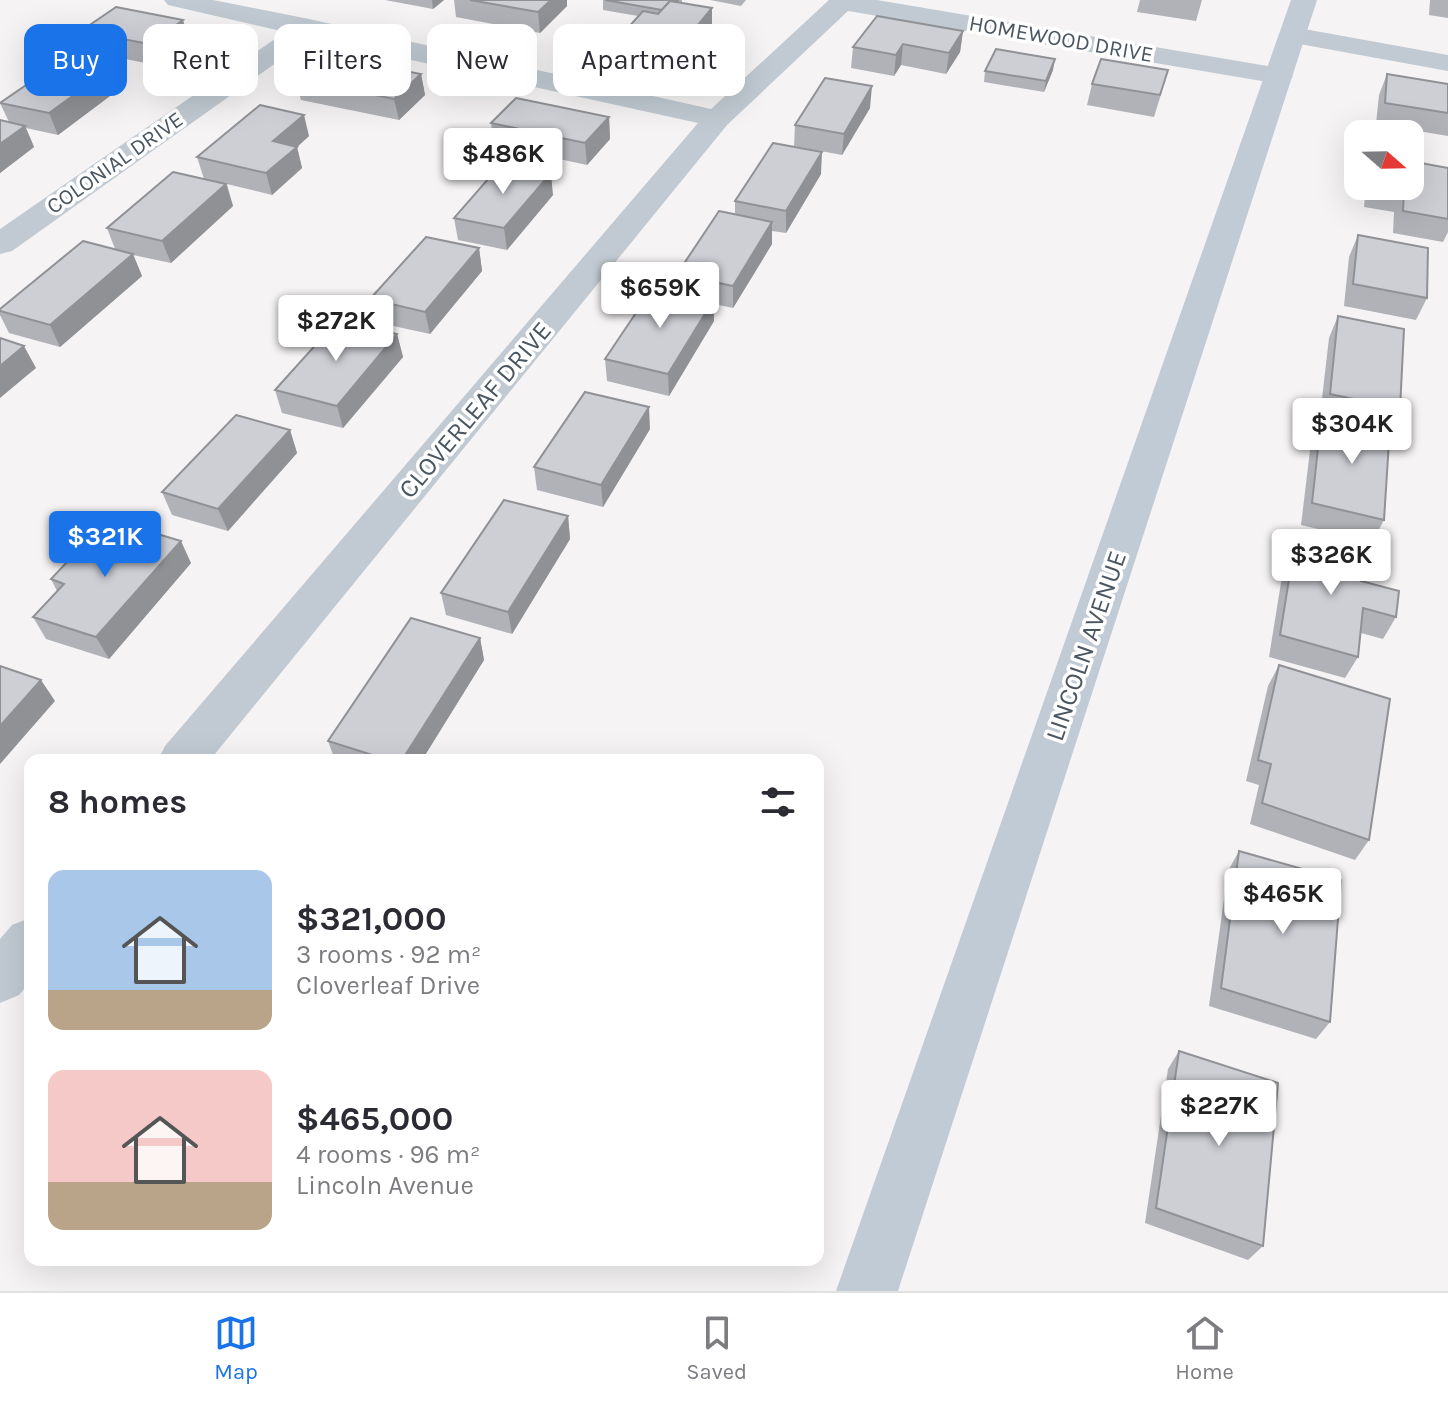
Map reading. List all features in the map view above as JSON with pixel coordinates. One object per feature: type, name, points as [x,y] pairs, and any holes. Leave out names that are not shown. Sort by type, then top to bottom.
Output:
[{"type":"street","points":[[177,0],[294,24]]},
{"type":"street","name":"HOMEWOOD DRIVE","points":[[844,1],[1279,76]]},
{"type":"street","name":"CLOVERLEAF DRIVE","points":[[187,754],[717,119],[844,1]]},
{"type":"street","points":[[1298,17],[1448,63]]},
{"type":"street","name":"LINCOLN AVENUE","points":[[867,1291],[1298,17]]},
{"type":"street","points":[[411,50],[717,119]]},
{"type":"street","name":"COLONIAL DRIVE","points":[[0,244],[274,52]]},
{"type":"street","points":[[0,978],[24,949]]},
{"type":"building","points":[[470,0],[551,0],[538,12]]},
{"type":"building","points":[[605,0],[678,0],[670,1],[662,10]]},
{"type":"building","points":[[670,1],[712,8],[699,24],[631,24],[643,11],[658,14]]},
{"type":"building","points":[[116,7],[183,20],[177,24],[143,24],[143,43],[127,40],[127,24],[91,24]]},
{"type":"building","points":[[877,16],[963,31],[949,53],[903,44],[896,55],[853,47]]},
{"type":"building","points":[[996,49],[1055,59],[1046,81],[985,71]]},
{"type":"building","points":[[1101,59],[1168,70],[1160,95],[1092,84]]},
{"type":"building","points":[[411,72],[421,74],[411,83]]},
{"type":"building","points":[[1387,74],[1448,84],[1448,113],[1385,103]]},
{"type":"building","points":[[825,78],[872,86],[844,134],[795,125]]},
{"type":"building","points":[[24,87],[24,96],[73,96],[49,113],[0,103]]},
{"type":"building","points":[[516,98],[609,117],[585,143],[491,123]]},
{"type":"building","points":[[260,105],[304,115],[273,141],[297,147],[266,173],[197,157]]},
{"type":"building","points":[[0,120],[25,126],[0,144]]},
{"type":"building","points":[[773,143],[822,152],[786,211],[735,201]]},
{"type":"building","points":[[502,163],[551,173],[504,228],[454,218]]},
{"type":"building","points":[[1424,164],[1448,168],[1448,219],[1403,211],[1404,200],[1424,200]]},
{"type":"building","points":[[173,172],[226,184],[162,241],[107,228]]},
{"type":"building","points":[[719,211],[772,222],[733,286],[677,274]]},
{"type":"building","points":[[1358,235],[1428,248],[1427,298],[1353,284]]},
{"type":"building","points":[[426,237],[479,248],[425,312],[370,299]]},
{"type":"building","points":[[83,241],[133,254],[50,325],[0,311],[0,309]]},
{"type":"building","points":[[654,286],[714,299],[668,374],[605,359]]},
{"type":"building","points":[[1338,316],[1404,329],[1400,409],[1330,394]]},
{"type":"building","points":[[338,320],[397,334],[337,406],[275,390]]},
{"type":"building","points":[[0,338],[24,346],[0,366]]},
{"type":"building","points":[[585,392],[649,407],[601,485],[534,467]]},
{"type":"building","points":[[1322,412],[1390,426],[1384,520],[1312,503]]},
{"type":"building","points":[[236,415],[290,430],[218,509],[162,492]]},
{"type":"building","points":[[504,500],[568,516],[508,612],[441,593]]},
{"type":"building","points":[[124,524],[181,541],[96,637],[33,617],[64,584],[51,579],[84,544],[101,549]]},
{"type":"building","points":[[1296,536],[1364,553],[1361,581],[1399,591],[1396,617],[1363,608],[1358,657],[1280,635]]},
{"type":"building","points":[[411,618],[480,638],[406,754],[369,754],[328,741]]},
{"type":"building","points":[[1279,665],[1390,699],[1369,840],[1262,803],[1271,764],[1258,760]]},
{"type":"building","points":[[0,666],[41,680],[0,726]]},
{"type":"building","points":[[1239,851],[1341,880],[1330,1022],[1221,988]]},
{"type":"building","points":[[1179,1051],[1278,1083],[1263,1246],[1156,1208]]}]
